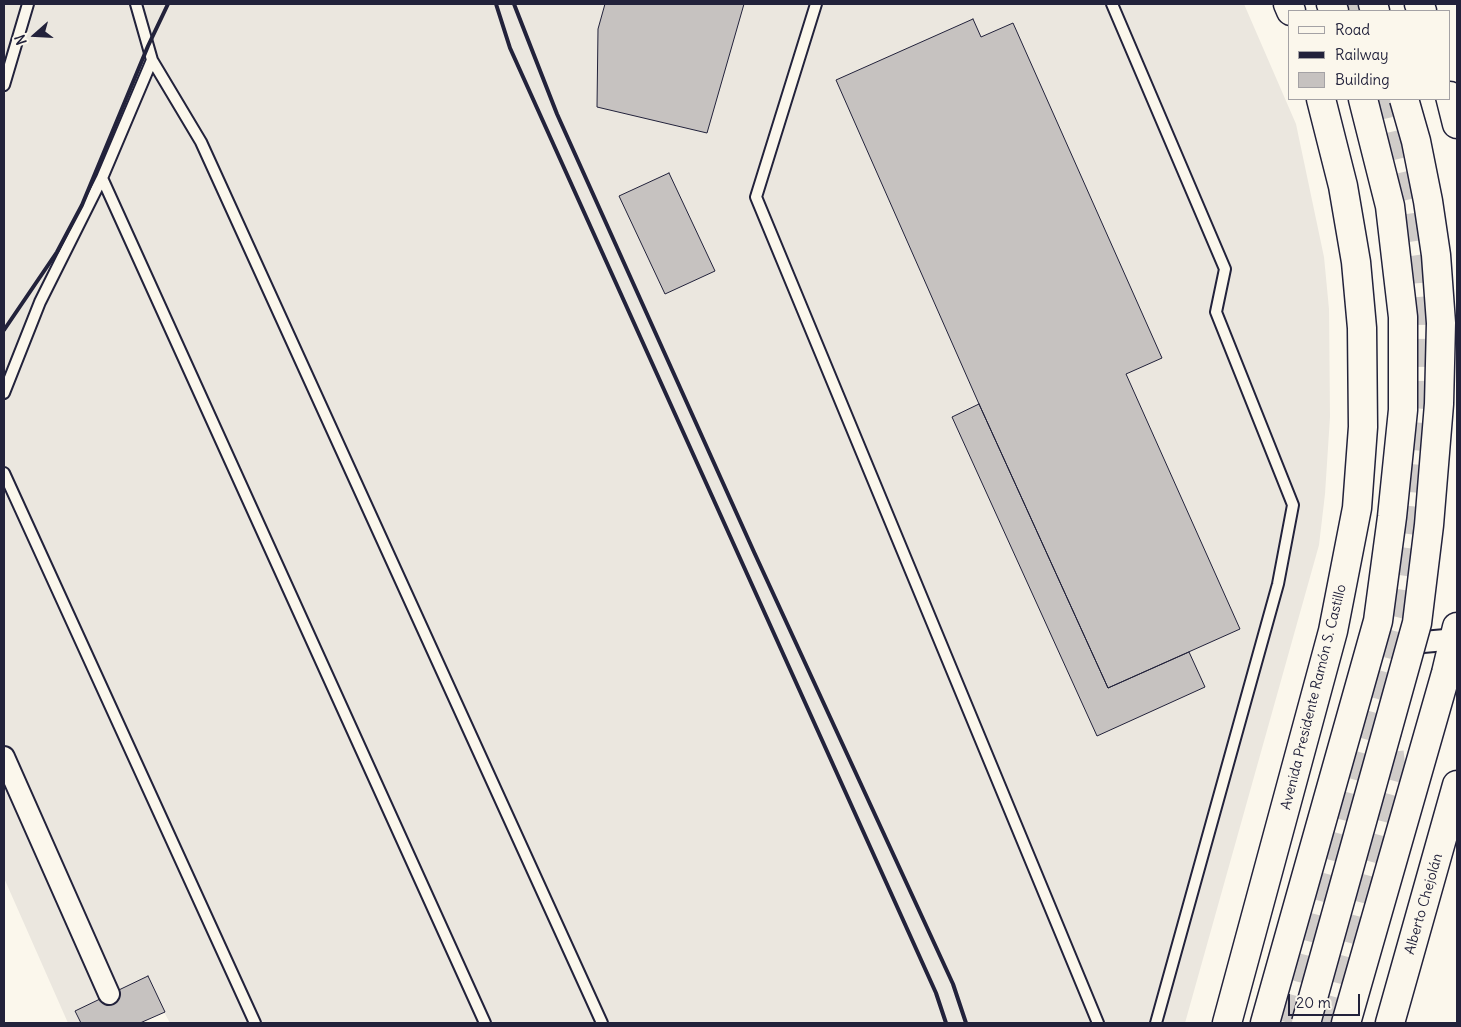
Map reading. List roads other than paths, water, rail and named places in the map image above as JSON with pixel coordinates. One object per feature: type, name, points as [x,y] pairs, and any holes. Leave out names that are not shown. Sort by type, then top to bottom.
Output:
[{"type":"main road","name":"Avenida Presidente Ramón S. Castillo","points":[[1227,1023],[1333,631],[1357,508],[1363,427],[1362,328],[1356,262],[1344,186],[1321,100]]},
{"type":"main road","points":[[1265,1023],[1378,621],[1392,517],[1403,410],[1403,317],[1390,206],[1363,100]]},
{"type":"main road","points":[[1306,1023],[1417,623],[1429,525],[1439,404],[1441,323],[1436,255],[1428,201],[1416,141],[1404,100]]},
{"type":"main road","points":[[1451,100],[1457,124]]},
{"type":"main road","points":[[1346,1023],[1456,635]]},
{"type":"main road","name":"Alberto Chejolán","points":[[1390,1023],[1457,785]]},
{"type":"street","points":[[1423,642],[1456,635]]},
{"type":"street","points":[[4,757],[109,994]]},
{"type":"lane","points":[[4,85],[28,4]]},
{"type":"lane","points":[[136,4],[152,60],[200,142],[602,1023]]},
{"type":"lane","points":[[816,4],[756,197],[1098,1023]]},
{"type":"lane","points":[[1112,4],[1225,269],[1216,312],[1293,505],[1278,584],[1156,1023]]},
{"type":"lane","points":[[4,393],[40,302],[102,178],[152,60]]},
{"type":"lane","points":[[102,178],[485,1023]]},
{"type":"lane","points":[[4,473],[255,1023]]},
{"type":"tunnel","points":[[1352,4],[1354,10]]},
{"type":"tunnel","points":[[1289,1023],[1401,600],[1412,523],[1423,408],[1422,323],[1417,261],[1409,205],[1384,100]]},
{"type":"tunnel","points":[[1388,648],[1423,642]]},
{"type":"tunnel","points":[[1324,1023],[1392,772],[1388,738],[1385,730]]},
{"type":"railway","points":[[4,330],[57,252],[82,205],[148,46],[168,4]]},
{"type":"railway","points":[[496,4],[510,48],[936,993],[946,1023]]},
{"type":"railway","points":[[514,4],[557,114],[754,552],[953,984],[966,1023]]}]
